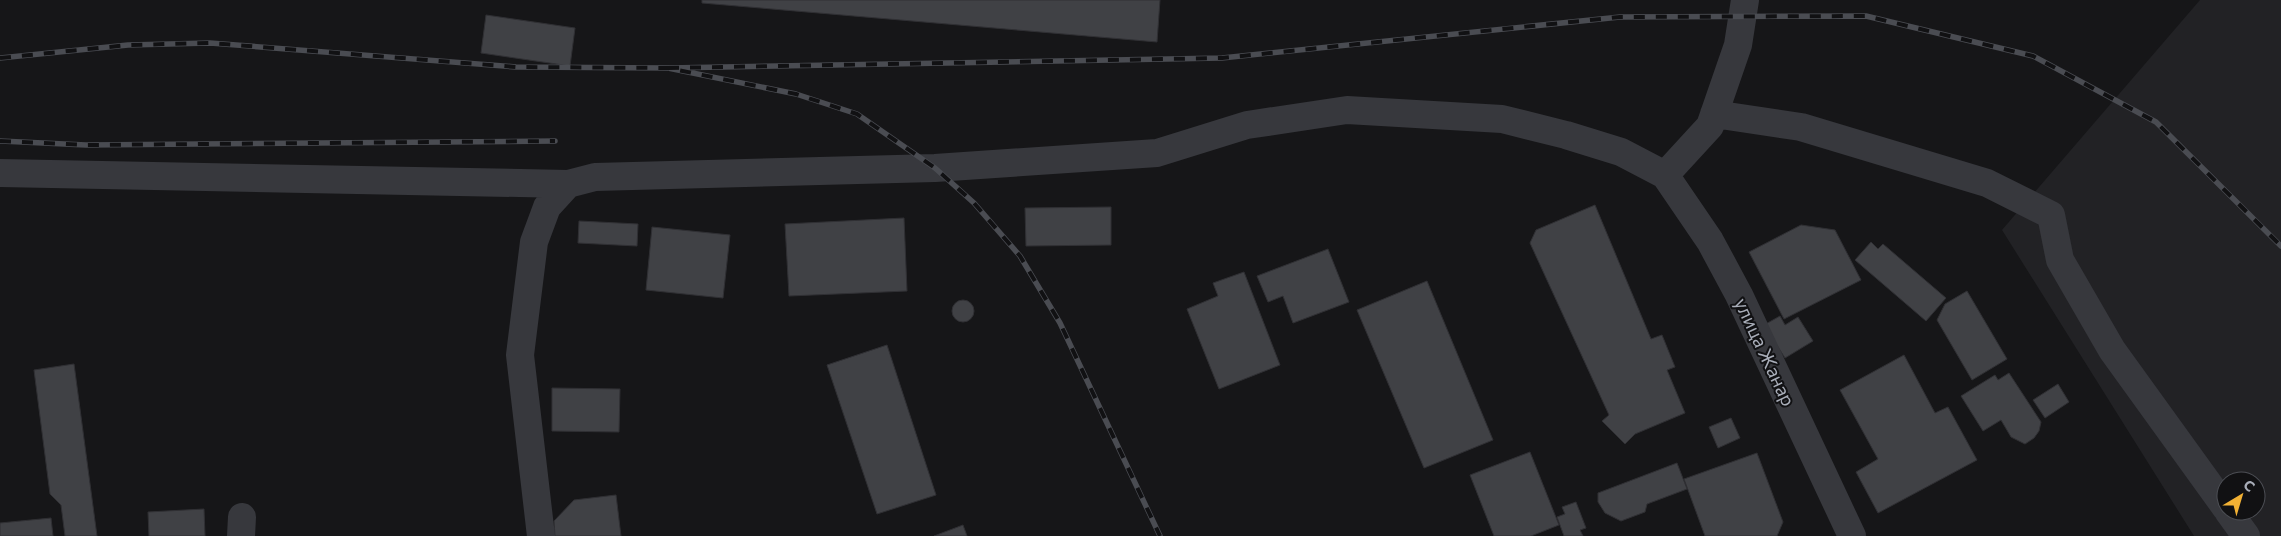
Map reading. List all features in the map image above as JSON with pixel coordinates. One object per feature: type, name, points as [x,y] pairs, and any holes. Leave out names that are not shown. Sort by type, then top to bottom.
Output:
[{"type":"street","points":[[0,173],[568,184],[595,177],[936,168],[1158,153],[1247,125],[1348,110],[1502,119],[1620,152],[1665,176],[1710,126],[1738,45],[1745,0]]},
{"type":"street","points":[[1714,114],[1810,130],[1986,183],[2051,216],[2060,260],[2112,350],[2216,495]]},
{"type":"street","name":"улица Жанар","points":[[1665,176],[1710,241],[1739,296],[1852,536]]},
{"type":"street","points":[[541,536],[520,355],[534,242],[546,207],[568,184]]},
{"type":"street","points":[[2235,521],[2246,536]]},
{"type":"shaded area","points":[[2200,0],[2281,0],[2281,536],[2194,536],[2002,230]]},
{"type":"building","points":[[702,0],[1160,0],[1157,42],[702,3]]},
{"type":"building","points":[[486,15],[575,28],[570,66],[481,53]]},
{"type":"building","points":[[1595,205],[1651,339],[1662,335],[1675,367],[1667,370],[1685,413],[1635,434],[1625,444],[1602,421],[1609,415],[1530,243],[1536,230]]},
{"type":"building","points":[[1111,207],[1111,245],[1026,246],[1025,208]]},
{"type":"building","points":[[904,218],[907,291],[789,296],[785,224]]},
{"type":"building","points":[[579,221],[638,224],[637,246],[578,243]]},
{"type":"building","points":[[1801,225],[1835,230],[1861,280],[1784,319],[1749,252]]},
{"type":"building","points":[[652,227],[730,235],[723,298],[646,290]]},
{"type":"building","points":[[1871,242],[1878,249],[1883,244],[1946,298],[1926,321],[1855,260]]},
{"type":"building","points":[[1328,249],[1349,302],[1293,323],[1283,296],[1268,302],[1257,276]]},
{"type":"building","points":[[1244,272],[1280,365],[1219,389],[1187,309],[1218,296],[1213,283]]},
{"type":"building","points":[[1427,281],[1493,440],[1424,468],[1357,310]]},
{"type":"building","points":[[1967,291],[2007,359],[1972,380],[1937,320],[1945,304]]},
{"type":"building","points":[[963,300],[971,303],[974,311],[971,319],[963,322],[955,319],[952,311],[955,303]]},
{"type":"building","points":[[1780,316],[1785,325],[1798,317],[1813,341],[1785,358],[1764,325]]},
{"type":"building","points":[[887,345],[936,495],[877,514],[827,365]]},
{"type":"building","points":[[1904,355],[1935,413],[1948,407],[1977,460],[1878,513],[1856,472],[1878,459],[1840,390]]},
{"type":"building","points":[[74,364],[97,536],[65,536],[61,505],[50,494],[34,370]]},
{"type":"building","points":[[2009,373],[2041,422],[2039,431],[2034,438],[2025,444],[2011,437],[2001,420],[1983,431],[1961,396],[1995,375],[1998,380]]},
{"type":"building","points":[[2058,384],[2069,402],[2045,418],[2033,400]]},
{"type":"building","points":[[552,388],[620,389],[619,432],[552,431]]},
{"type":"building","points":[[1731,418],[1740,438],[1718,448],[1709,427]]},
{"type":"building","points":[[1530,452],[1559,525],[1531,536],[1494,536],[1470,475]]},
{"type":"building","points":[[1757,453],[1783,522],[1777,536],[1705,536],[1684,479]]},
{"type":"building","points":[[1677,463],[1687,489],[1647,504],[1645,512],[1621,521],[1605,513],[1598,502],[1598,493]]},
{"type":"building","points":[[616,495],[621,536],[555,536],[554,521],[574,500]]},
{"type":"building","points":[[1576,502],[1586,528],[1580,530],[1583,536],[1564,536],[1557,517],[1565,514],[1562,507]]},
{"type":"building","points":[[204,509],[205,536],[149,536],[148,512]]},
{"type":"building","points":[[51,518],[53,536],[0,536],[0,523]]},
{"type":"building","points":[[963,525],[967,536],[934,536]]},
{"type":"railway","points":[[668,68],[1222,58],[1620,17],[1866,16],[2033,56],[2156,122],[2281,246]]},
{"type":"railway","points":[[0,58],[128,45],[210,43],[516,67],[668,68],[796,94],[857,114],[935,168],[974,203],[1020,256],[1060,323],[1160,536]]},
{"type":"railway","points":[[0,141],[86,145],[555,141]]}]
